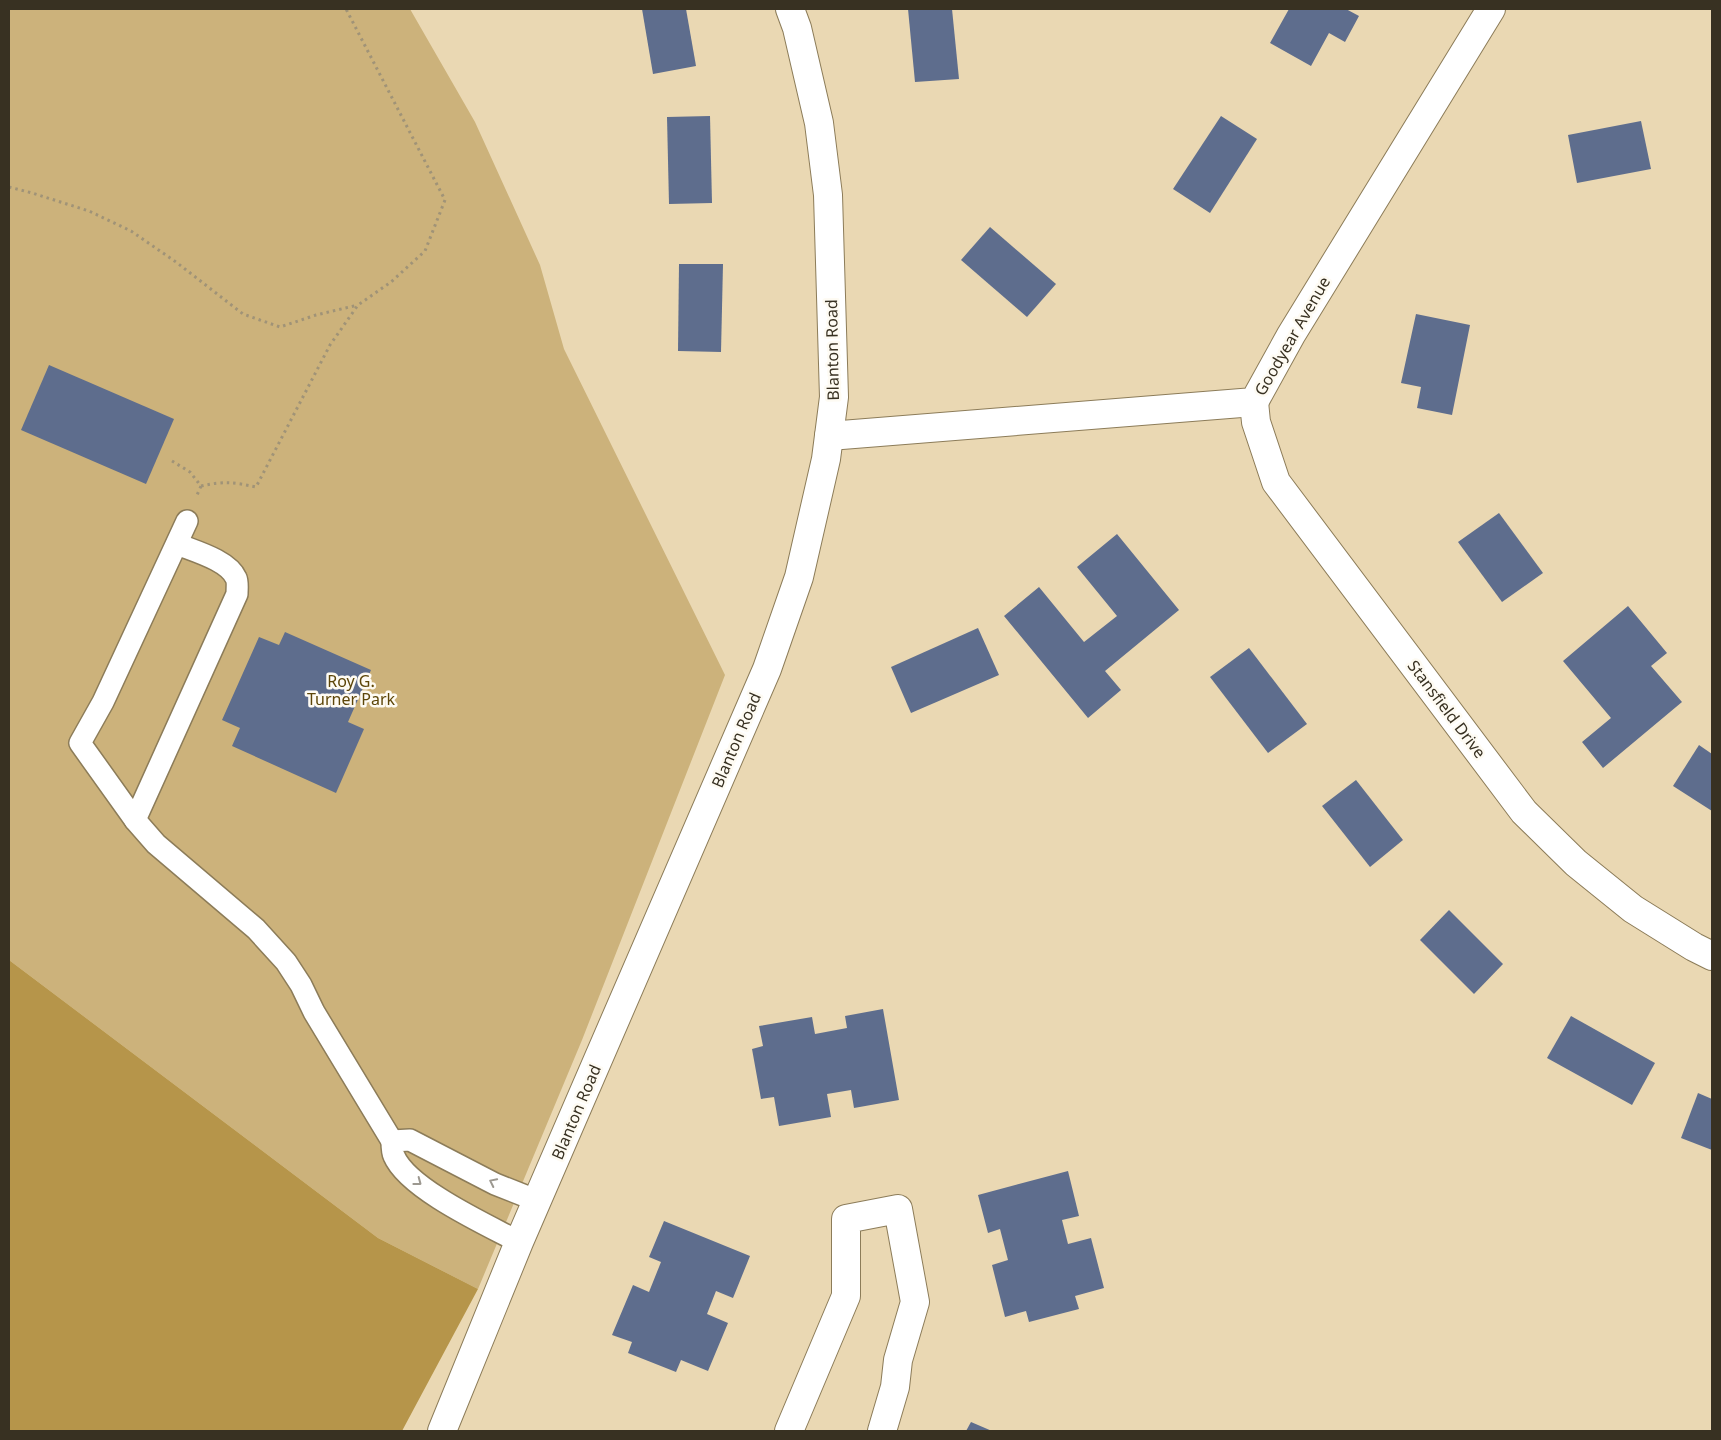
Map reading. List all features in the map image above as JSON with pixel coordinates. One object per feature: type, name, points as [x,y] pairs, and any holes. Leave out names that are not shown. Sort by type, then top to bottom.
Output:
[{"type":"street","name":"Blanton Road","points":[[442,1431],[519,1242],[766,669],[799,577],[826,459],[834,397],[828,195],[819,123],[797,28],[790,9]]},
{"type":"street","name":"Goodyear Avenue","points":[[829,436],[1254,402],[1296,327],[1490,9]]},
{"type":"street","name":"Stansfield Drive","points":[[1254,402],[1256,422],[1276,482],[1524,812],[1576,863],[1633,909],[1712,956]]},
{"type":"street","points":[[788,1431],[846,1296],[846,1218],[898,1209],[915,1302],[898,1360],[895,1387],[882,1431]]},
{"type":"lane","points":[[187,521],[103,702],[80,743],[135,820],[156,844],[256,929],[286,962],[392,1141],[393,1155],[402,1168],[447,1204],[519,1242]]},
{"type":"lane","points":[[135,820],[237,594],[237,579],[224,564],[177,544]]},
{"type":"lane","points":[[392,1141],[410,1140],[495,1184],[538,1201]]},
{"type":"path","points":[[200,486],[220,482],[240,483],[256,487],[330,345],[358,305],[391,282],[425,251],[445,200],[346,9]]},
{"type":"path","points":[[9,187],[89,211],[131,231],[176,262],[243,314],[280,327],[316,315],[358,305]]},
{"type":"path","points":[[172,461],[190,472],[200,486]]},
{"type":"path","points":[[187,521],[200,486]]},
{"type":"green space","name":"Roy G. Turner Park","points":[[9,9],[410,9],[475,122],[540,265],[564,349],[725,675],[582,1040],[478,1289],[378,1238],[9,960]]},
{"type":"shaded area","points":[[9,960],[378,1238],[478,1289],[402,1431],[9,1431]]},
{"type":"building","points":[[642,9],[686,9],[696,66],[653,74]]},
{"type":"building","points":[[908,9],[952,9],[959,79],[915,82]]},
{"type":"building","points":[[1289,9],[1346,9],[1359,16],[1345,42],[1329,33],[1311,66],[1270,43]]},
{"type":"building","points":[[710,116],[712,203],[669,204],[667,117]]},
{"type":"building","points":[[1221,116],[1257,139],[1210,213],[1173,189]]},
{"type":"building","points":[[1641,121],[1651,169],[1577,183],[1568,135]]},
{"type":"building","points":[[990,227],[1056,284],[1027,317],[961,260]]},
{"type":"building","points":[[679,264],[723,264],[721,352],[678,351]]},
{"type":"building","points":[[1416,314],[1470,325],[1452,415],[1417,408],[1421,387],[1401,383]]},
{"type":"building","points":[[49,365],[174,419],[146,484],[21,430]]},
{"type":"building","points":[[1499,513],[1543,573],[1502,602],[1458,542]]},
{"type":"building","points":[[1117,534],[1179,610],[1105,671],[1121,690],[1088,718],[1004,616],[1039,587],[1084,642],[1117,616],[1077,567]]},
{"type":"building","points":[[1628,606],[1667,653],[1651,666],[1682,702],[1603,768],[1582,742],[1611,718],[1563,661]]},
{"type":"building","points":[[978,628],[999,675],[911,713],[891,667]]},
{"type":"building","points":[[285,632],[371,670],[348,722],[364,729],[336,793],[232,746],[240,728],[222,720],[259,637],[279,645]]},
{"type":"building","points":[[1249,648],[1307,724],[1268,753],[1210,677]]},
{"type":"building","points":[[1699,745],[1712,754],[1712,811],[1673,786]]},
{"type":"building","points":[[1356,780],[1403,840],[1370,867],[1322,806]]},
{"type":"building","points":[[1449,910],[1503,964],[1474,994],[1420,940]]},
{"type":"building","points":[[883,1009],[899,1100],[854,1108],[851,1090],[827,1094],[831,1117],[779,1126],[774,1097],[761,1099],[752,1049],[763,1046],[759,1026],[812,1017],[815,1034],[847,1028],[845,1016]]},
{"type":"building","points":[[1571,1016],[1655,1063],[1632,1105],[1547,1058]]},
{"type":"building","points":[[1698,1093],[1712,1099],[1712,1150],[1681,1138]]},
{"type":"building","points":[[1068,1171],[1079,1216],[1062,1220],[1068,1244],[1091,1238],[1104,1288],[1075,1296],[1079,1309],[1029,1322],[1026,1311],[1005,1317],[992,1265],[1008,1260],[1000,1229],[988,1233],[978,1195]]},
{"type":"building","points":[[664,1221],[750,1256],[733,1298],[716,1291],[707,1314],[728,1323],[708,1371],[681,1360],[676,1372],[628,1353],[632,1342],[612,1335],[633,1285],[649,1292],[661,1262],[649,1257]]},
{"type":"building","points":[[971,1422],[992,1431],[966,1431]]}]
